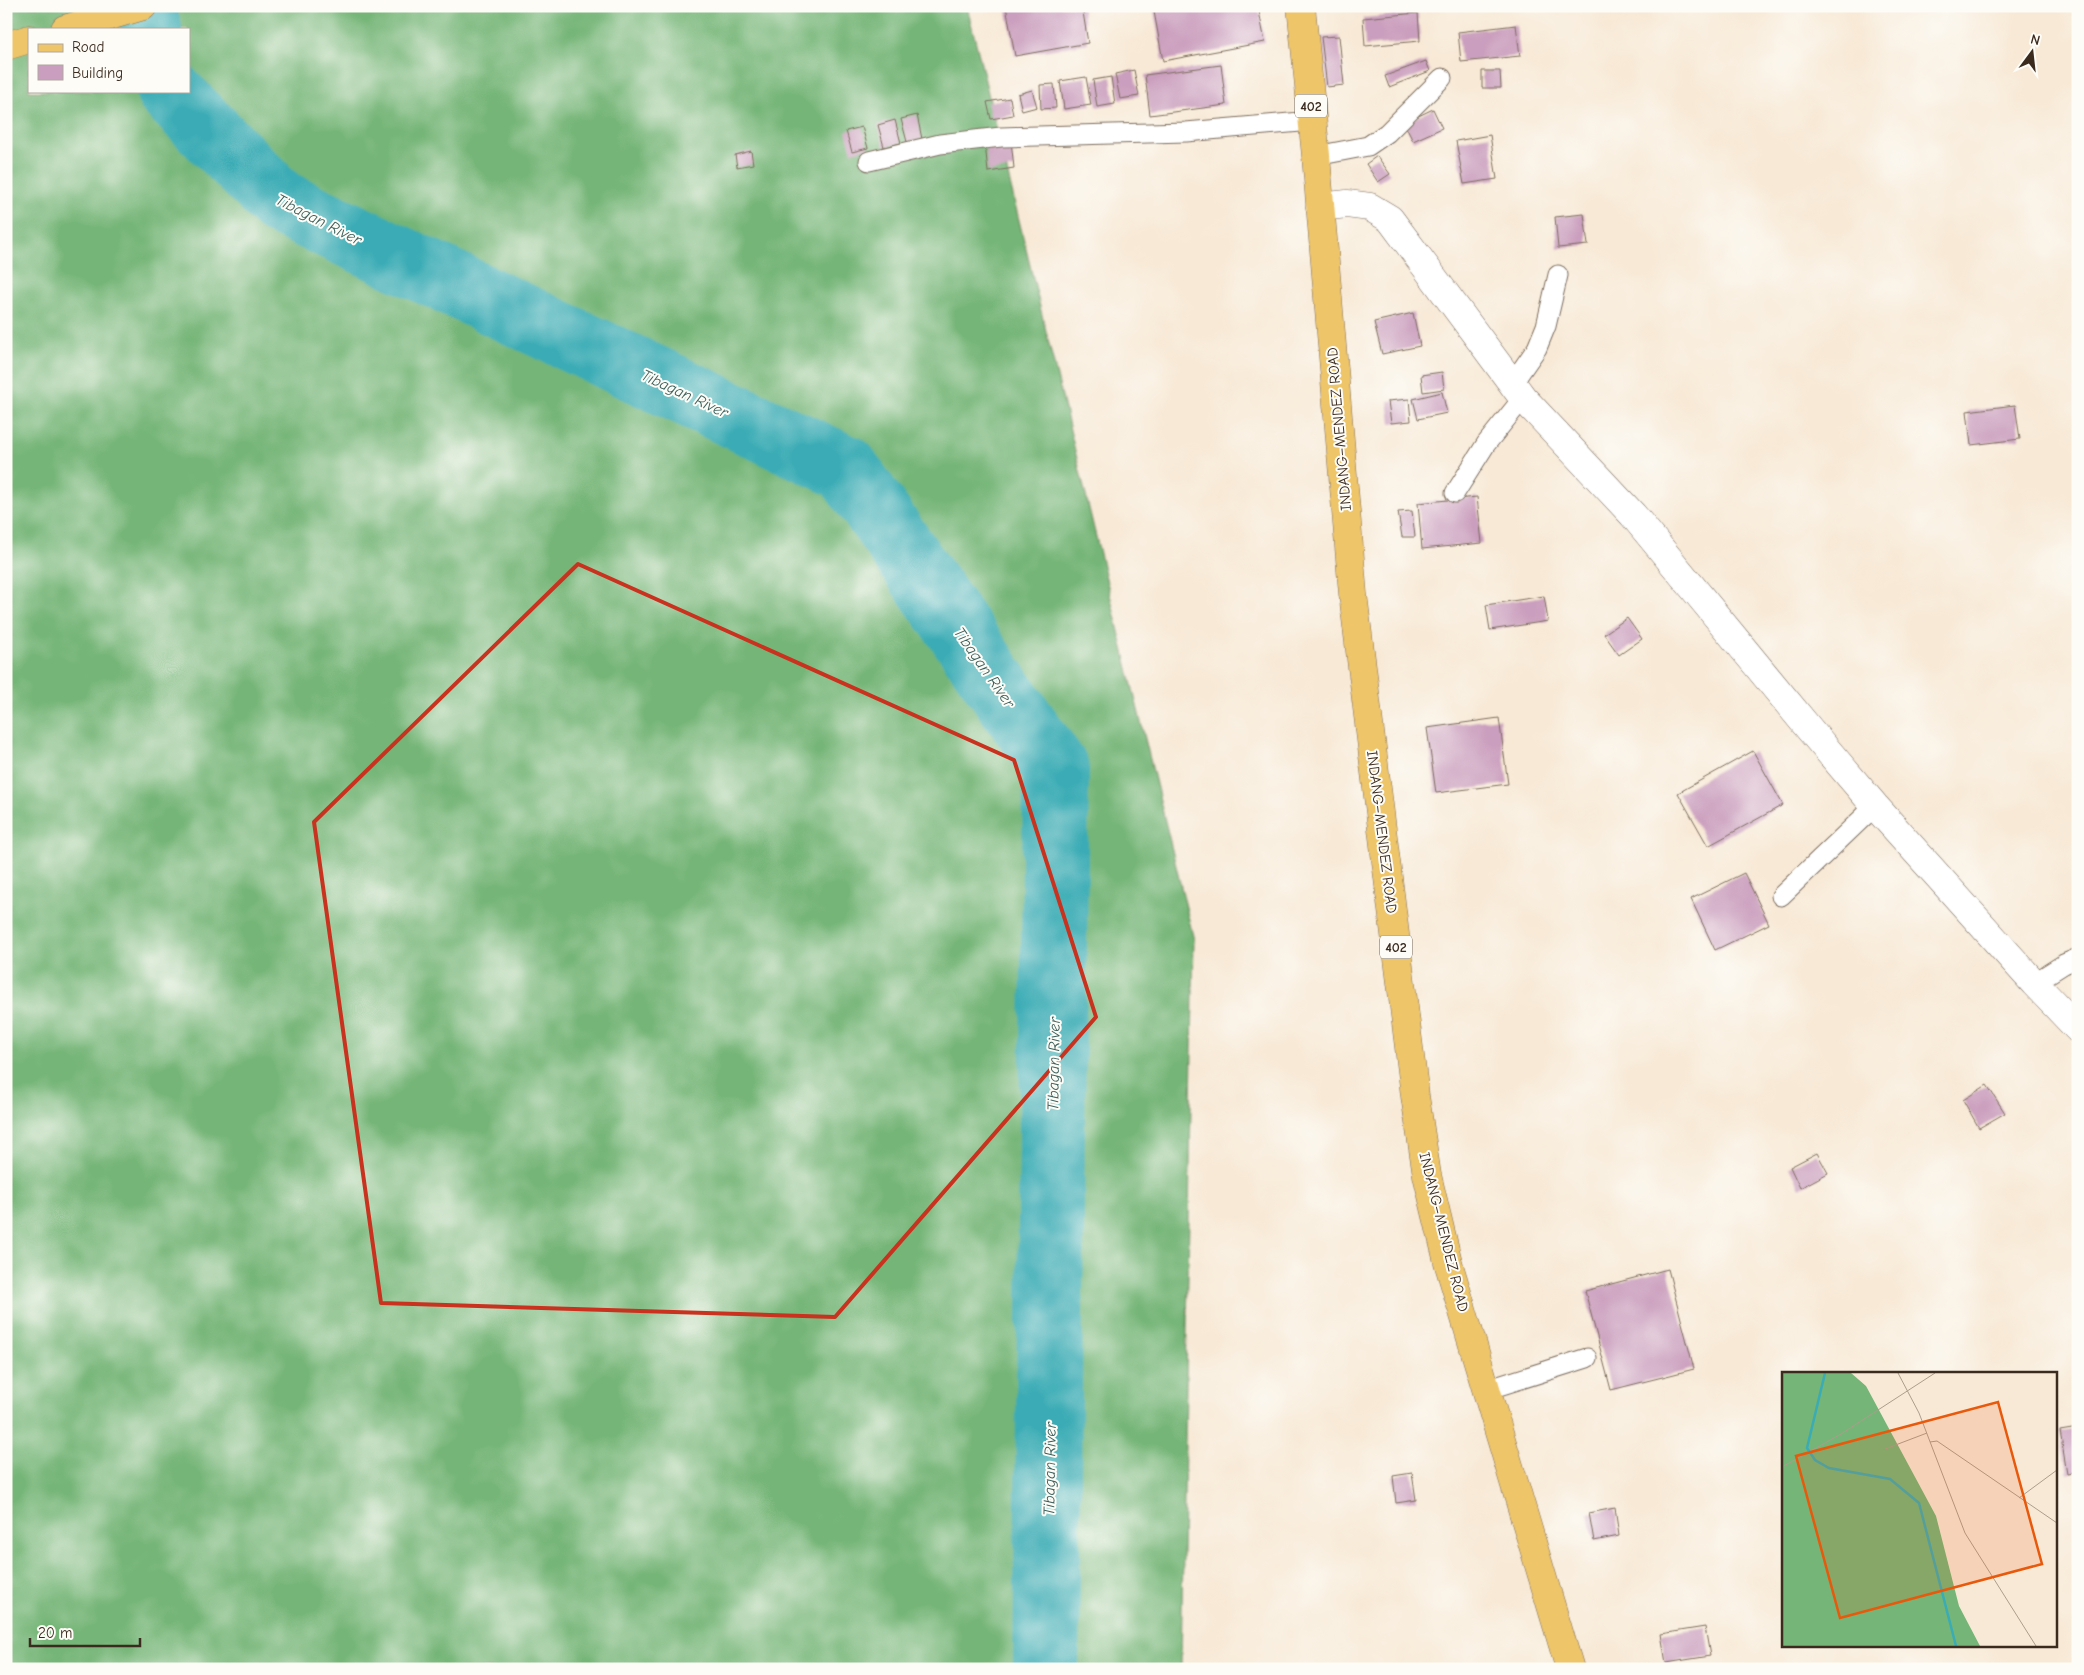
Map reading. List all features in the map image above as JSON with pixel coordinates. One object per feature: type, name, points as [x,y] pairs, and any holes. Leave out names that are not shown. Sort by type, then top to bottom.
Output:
[{"type":"main road","points":[[68,28],[143,6]]},
{"type":"main road","name":"INDANG–MENDEZ ROAD","points":[[1301,6],[1316,156],[1353,594],[1415,1096],[1427,1174],[1448,1262],[1570,1669]]},
{"type":"main road","points":[[6,46],[28,39]]},
{"type":"street","points":[[1320,207],[1347,204],[1370,207],[1390,219],[1518,391],[1633,515],[1875,806],[2034,984],[2078,1029]]},
{"type":"lane","points":[[1316,156],[1368,146],[1387,133],[1442,78]]},
{"type":"lane","points":[[869,161],[940,144],[1001,137],[1186,132],[1312,121]]},
{"type":"lane","points":[[1455,493],[1518,391],[1546,326],[1558,275]]},
{"type":"lane","points":[[1781,896],[1875,806]]},
{"type":"lane","points":[[2034,984],[2064,964],[2078,958]]},
{"type":"lane","points":[[1486,1390],[1587,1358]]},
{"type":"highlighted area","points":[[578,564],[1014,760],[1096,1017],[835,1317],[381,1303],[314,822]]},
{"type":"green space","points":[[6,6],[967,6],[1194,940],[1181,1669],[6,1669]]},
{"type":"building","points":[[1006,6],[1082,6],[1088,43],[1015,56]]},
{"type":"building","points":[[1153,6],[1258,6],[1265,42],[1163,61]]},
{"type":"building","points":[[1418,13],[1420,41],[1365,46],[1363,18]]},
{"type":"building","points":[[1516,25],[1520,56],[1461,62],[1458,32]]},
{"type":"building","points":[[1339,36],[1344,85],[1327,87],[1321,37]]},
{"type":"building","points":[[1426,61],[1430,71],[1389,87],[1385,76]]},
{"type":"building","points":[[1221,65],[1226,105],[1150,115],[1145,75]]},
{"type":"building","points":[[1134,70],[1139,96],[1120,99],[1115,74]]},
{"type":"building","points":[[1482,71],[1500,71],[1501,88],[1482,88]]},
{"type":"building","points":[[1086,77],[1091,105],[1064,109],[1060,81]]},
{"type":"building","points":[[1111,77],[1115,104],[1097,107],[1093,80]]},
{"type":"building","points":[[1054,84],[1056,108],[1041,109],[1040,85]]},
{"type":"building","points":[[1032,90],[1037,107],[1022,111],[1018,94]]},
{"type":"building","points":[[1010,98],[1013,115],[991,119],[987,102]]},
{"type":"building","points":[[1433,109],[1442,128],[1413,141],[1404,123]]},
{"type":"building","points":[[917,115],[922,139],[907,142],[901,119]]},
{"type":"building","points":[[895,120],[901,143],[884,147],[878,125]]},
{"type":"building","points":[[862,127],[868,148],[852,152],[846,131]]},
{"type":"building","points":[[1490,135],[1497,179],[1464,184],[1456,141]]},
{"type":"building","points":[[1011,141],[1014,168],[988,172],[985,144]]},
{"type":"building","points":[[751,151],[753,164],[737,167],[735,155]]},
{"type":"building","points":[[1377,156],[1390,174],[1378,182],[1366,164]]},
{"type":"building","points":[[1584,214],[1588,245],[1558,248],[1555,217]]},
{"type":"building","points":[[1413,313],[1420,346],[1382,354],[1374,322]]},
{"type":"building","points":[[1442,372],[1444,389],[1423,392],[1421,375]]},
{"type":"building","points":[[1442,392],[1447,413],[1418,419],[1413,399]]},
{"type":"building","points":[[1409,399],[1411,421],[1391,423],[1388,401]]},
{"type":"building","points":[[2015,405],[2020,439],[1971,445],[1967,411]]},
{"type":"building","points":[[1477,497],[1482,543],[1422,549],[1418,503]]},
{"type":"building","points":[[1412,511],[1415,537],[1402,537],[1398,512]]},
{"type":"building","points":[[1544,596],[1548,621],[1490,630],[1486,605]]},
{"type":"building","points":[[1627,618],[1642,639],[1619,655],[1604,634]]},
{"type":"building","points":[[1499,718],[1508,784],[1436,793],[1427,728]]},
{"type":"building","points":[[1753,751],[1783,805],[1708,846],[1678,793]]},
{"type":"building","points":[[1744,873],[1769,924],[1715,950],[1691,899]]},
{"type":"building","points":[[1987,1085],[2005,1113],[1979,1128],[1963,1100]]},
{"type":"building","points":[[1817,1153],[1828,1173],[1800,1188],[1790,1167]]},
{"type":"building","points":[[1668,1269],[1694,1369],[1611,1390],[1585,1291]]},
{"type":"building","points":[[2078,1428],[2078,1472],[2067,1474],[2060,1431]]},
{"type":"building","points":[[1412,1473],[1416,1500],[1396,1503],[1393,1476]]},
{"type":"building","points":[[1615,1508],[1619,1536],[1594,1541],[1589,1513]]},
{"type":"building","points":[[1705,1627],[1710,1656],[1666,1663],[1661,1634]]},
{"type":"waterway","name":"Tibagan River","points":[[142,6],[149,28]]},
{"type":"waterway","name":"Tibagan River","points":[[170,92],[279,202],[846,468],[1056,769],[1046,1669]]}]
